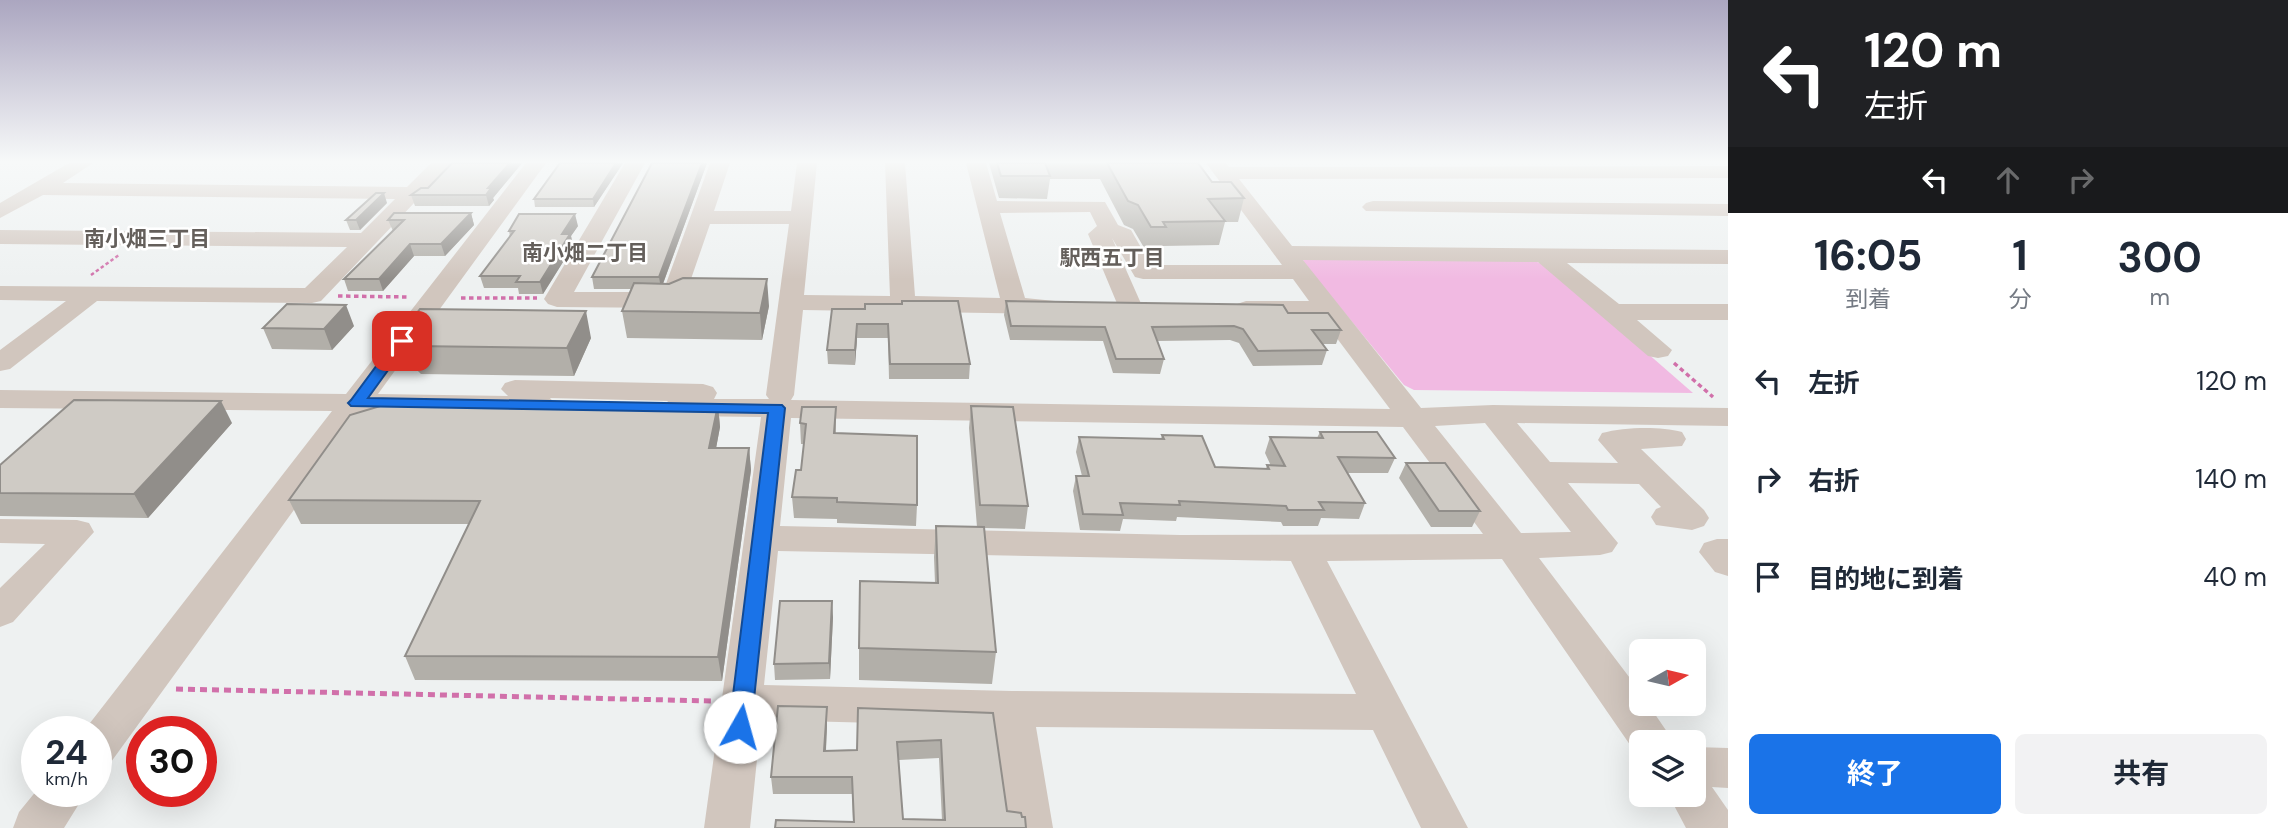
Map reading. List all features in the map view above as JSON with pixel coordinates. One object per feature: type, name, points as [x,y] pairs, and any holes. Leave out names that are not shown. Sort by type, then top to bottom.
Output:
[{"type":"street","points":[[1,212],[18,202]]},
{"type":"street","points":[[0,293],[312,296],[404,202]]},
{"type":"street","points":[[112,727],[508,202]]},
{"type":"street","points":[[612,202],[557,299],[673,300],[707,202]]},
{"type":"street","points":[[727,828],[803,202]]},
{"type":"street","points":[[897,202],[903,303]]},
{"type":"street","points":[[987,202],[1014,305]]},
{"type":"street","points":[[1244,202],[1512,547],[1643,730]]},
{"type":"street","points":[[1367,202],[1420,254]]},
{"type":"street","points":[[988,207],[1098,206],[1109,229],[1123,235],[1143,272],[1420,254],[1728,257]]},
{"type":"street","points":[[1373,207],[1728,210]]},
{"type":"street","points":[[392,215],[418,215]]},
{"type":"street","points":[[577,216],[603,217]]},
{"type":"street","points":[[702,218],[801,217]]},
{"type":"street","points":[[1109,229],[1099,234],[1130,308]]},
{"type":"street","points":[[0,237],[367,240]]},
{"type":"street","points":[[1545,256],[1658,350]]},
{"type":"street","points":[[0,363],[79,294]]},
{"type":"street","points":[[791,302],[1065,306]]},
{"type":"street","points":[[1104,307],[1156,308]]},
{"type":"street","points":[[1221,308],[1326,309]]},
{"type":"street","points":[[1611,312],[1728,313]]},
{"type":"street","points":[[0,384],[778,402],[1725,414]]},
{"type":"street","points":[[0,399],[363,394]]},
{"type":"street","points":[[1405,409],[1493,414],[1725,414]]},
{"type":"street","points":[[761,538],[1302,547],[1512,547],[1600,543],[1585,512],[1540,472],[1493,414]]},
{"type":"street","points":[[1668,517],[1692,518],[1613,440],[1671,439]]},
{"type":"street","points":[[1540,472],[1648,474]]},
{"type":"street","points":[[0,531],[77,533],[0,612]]},
{"type":"street","points":[[1302,547],[1445,828]]},
{"type":"street","points":[[1728,552],[1717,552],[1728,563]]},
{"type":"street","points":[[743,702],[1012,709],[1384,712]]},
{"type":"street","points":[[1012,709],[1030,828]]},
{"type":"street","points":[[1706,767],[1728,768]]},
{"type":"street","points":[[36,828],[52,807]]},
{"type":"street","points":[[1699,807],[1713,828]]},
{"type":"path","points":[[79,294],[142,237]]},
{"type":"path","points":[[312,296],[557,299]]},
{"type":"path","points":[[1658,350],[1725,414]]},
{"type":"path","points":[[142,688],[743,702]]},
{"type":"shaded area","points":[[1302,261],[1533,261],[1545,264],[1693,393],[1414,390],[1404,385]]},
{"type":"building","points":[[366,202],[375,202],[356,220],[346,220]]},
{"type":"building","points":[[632,202],[687,202],[659,277],[592,277]]},
{"type":"building","points":[[1130,202],[1210,202],[1225,221],[1163,222],[1166,227],[1151,227],[1138,205]]},
{"type":"building","points":[[394,213],[471,213],[441,244],[410,244],[379,279],[344,279],[404,220],[388,220]]},
{"type":"building","points":[[519,214],[575,214],[562,234],[570,234],[540,282],[516,282],[520,276],[480,276],[514,231],[509,231]]},
{"type":"building","points":[[683,278],[767,279],[760,313],[622,311],[634,283],[669,284]]},
{"type":"building","points":[[902,301],[958,301],[970,364],[890,364],[888,324],[857,324],[855,350],[827,350],[832,309],[865,309],[865,304],[902,304]]},
{"type":"building","points":[[1006,301],[1283,305],[1288,313],[1328,313],[1341,330],[1312,330],[1327,350],[1258,351],[1243,329],[1234,326],[1152,327],[1164,359],[1116,359],[1105,327],[1011,326]]},
{"type":"building","points":[[287,304],[346,305],[324,329],[263,328]]},
{"type":"building","points":[[420,309],[586,311],[567,348],[412,346],[400,335]]},
{"type":"building","points":[[74,400],[221,401],[134,494],[0,493],[0,465]]},
{"type":"building","points":[[387,404],[718,405],[709,448],[749,448],[718,657],[405,656],[480,501],[289,500],[350,415]]},
{"type":"building","points":[[971,406],[1013,407],[1028,506],[980,505]]},
{"type":"building","points":[[802,407],[836,407],[834,433],[917,436],[917,505],[837,502],[837,498],[792,497],[796,470],[801,470],[806,424],[800,423]]},
{"type":"building","points":[[1320,432],[1377,432],[1395,458],[1338,457],[1365,503],[1319,502],[1324,510],[1288,510],[1286,506],[1179,501],[1180,505],[1120,503],[1123,515],[1083,514],[1076,476],[1089,476],[1079,437],[1164,439],[1162,435],[1202,436],[1215,467],[1269,469],[1267,465],[1285,466],[1270,437],[1323,438]]},
{"type":"building","points":[[1406,463],[1445,463],[1480,511],[1439,511]]},
{"type":"building","points":[[936,526],[984,527],[996,652],[859,648],[860,581],[938,583]]},
{"type":"building","points":[[780,601],[832,601],[829,663],[774,664]]},
{"type":"building","points":[[778,706],[827,707],[824,751],[857,750],[858,708],[993,713],[1007,811],[1021,813],[1022,817],[1025,817],[1026,828],[775,828],[776,820],[854,822],[852,777],[771,777]],"holes":[[[941,740],[945,820],[903,819],[897,742]]]},
{"type":"district","name":"南小畑三丁目","points":[[147,239]]},
{"type":"district","name":"南小畑二丁目","points":[[585,253]]},
{"type":"district","name":"駅西五丁目","points":[[1112,258]]},
{"type":"route","points":[[402,341],[356,403],[777,408],[740,727]]}]
